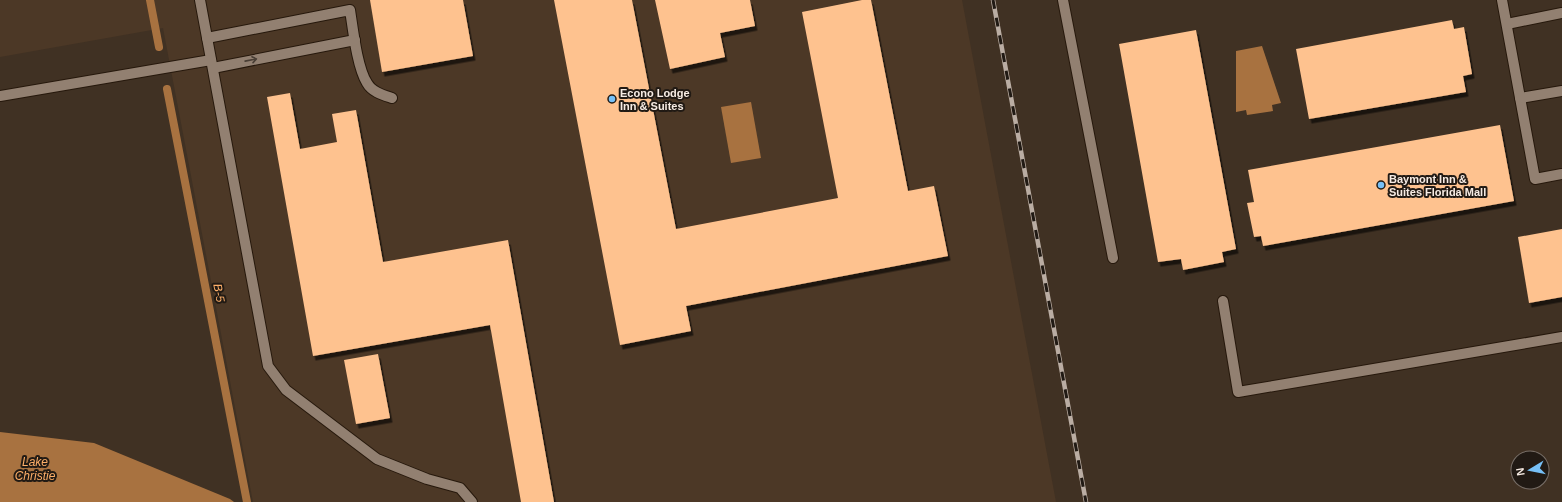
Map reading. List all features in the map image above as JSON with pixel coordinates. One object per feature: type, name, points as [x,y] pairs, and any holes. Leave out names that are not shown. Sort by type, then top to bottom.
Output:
[{"type":"lane","points":[[200,0],[268,366],[286,390],[377,459],[427,479],[460,488],[472,502]]},
{"type":"lane","points":[[1063,0],[1113,258]]},
{"type":"lane","points":[[1502,0],[1535,179],[1562,174]]},
{"type":"lane","points":[[207,38],[350,10],[362,74],[367,84],[374,91],[392,98]]},
{"type":"lane","points":[[1507,24],[1562,13]]},
{"type":"lane","points":[[0,96],[212,64],[355,40]]},
{"type":"lane","points":[[1520,98],[1562,91]]},
{"type":"lane","points":[[1223,301],[1238,392],[1562,337]]},
{"type":"shaded area","points":[[0,0],[962,0],[1056,502],[253,502],[163,28],[0,57]]},
{"type":"water","points":[[1262,46],[1281,103],[1272,105],[1273,111],[1247,115],[1246,110],[1236,112],[1236,51]]},
{"type":"water","points":[[751,102],[761,158],[731,163],[721,107]]},
{"type":"water","name":"Lake Christie","points":[[0,432],[94,443],[230,499],[234,502],[0,502]]},
{"type":"building","points":[[370,0],[463,0],[473,56],[382,72]]},
{"type":"building","name":"Econo Lodge Inn & Suites","points":[[554,0],[632,0],[676,229],[838,198],[802,12],[862,0],[871,0],[908,191],[934,186],[948,256],[686,306],[691,331],[620,345]]},
{"type":"building","name":"Econo Lodge Inn & Suites","points":[[655,0],[750,0],[755,26],[720,33],[725,57],[670,69]]},
{"type":"building","points":[[1452,20],[1454,29],[1464,27],[1472,74],[1463,76],[1466,92],[1309,119],[1296,49]]},
{"type":"building","points":[[1196,30],[1236,249],[1222,252],[1224,262],[1183,270],[1181,259],[1158,262],[1119,44]]},
{"type":"building","points":[[290,93],[300,149],[337,142],[332,114],[356,110],[383,262],[508,240],[554,502],[521,502],[490,325],[313,356],[267,97]]},
{"type":"building","name":"Baymont Inn & Suites Florida Mall","points":[[1500,125],[1514,201],[1263,246],[1261,236],[1254,237],[1247,203],[1254,202],[1248,170]]},
{"type":"building","points":[[1562,229],[1562,297],[1529,303],[1518,237]]},
{"type":"building","points":[[378,354],[390,418],[356,424],[344,360]]},
{"type":"waterway","name":"B-5","points":[[150,0],[159,47]]},
{"type":"waterway","name":"B-5","points":[[167,89],[247,502]]},
{"type":"railway","points":[[993,0],[1086,502]]},
{"type":"place","name":"Econo Lodge Inn & Suites","points":[[612,99]]},
{"type":"place","name":"Baymont Inn & Suites Florida Mall","points":[[1381,185]]}]
